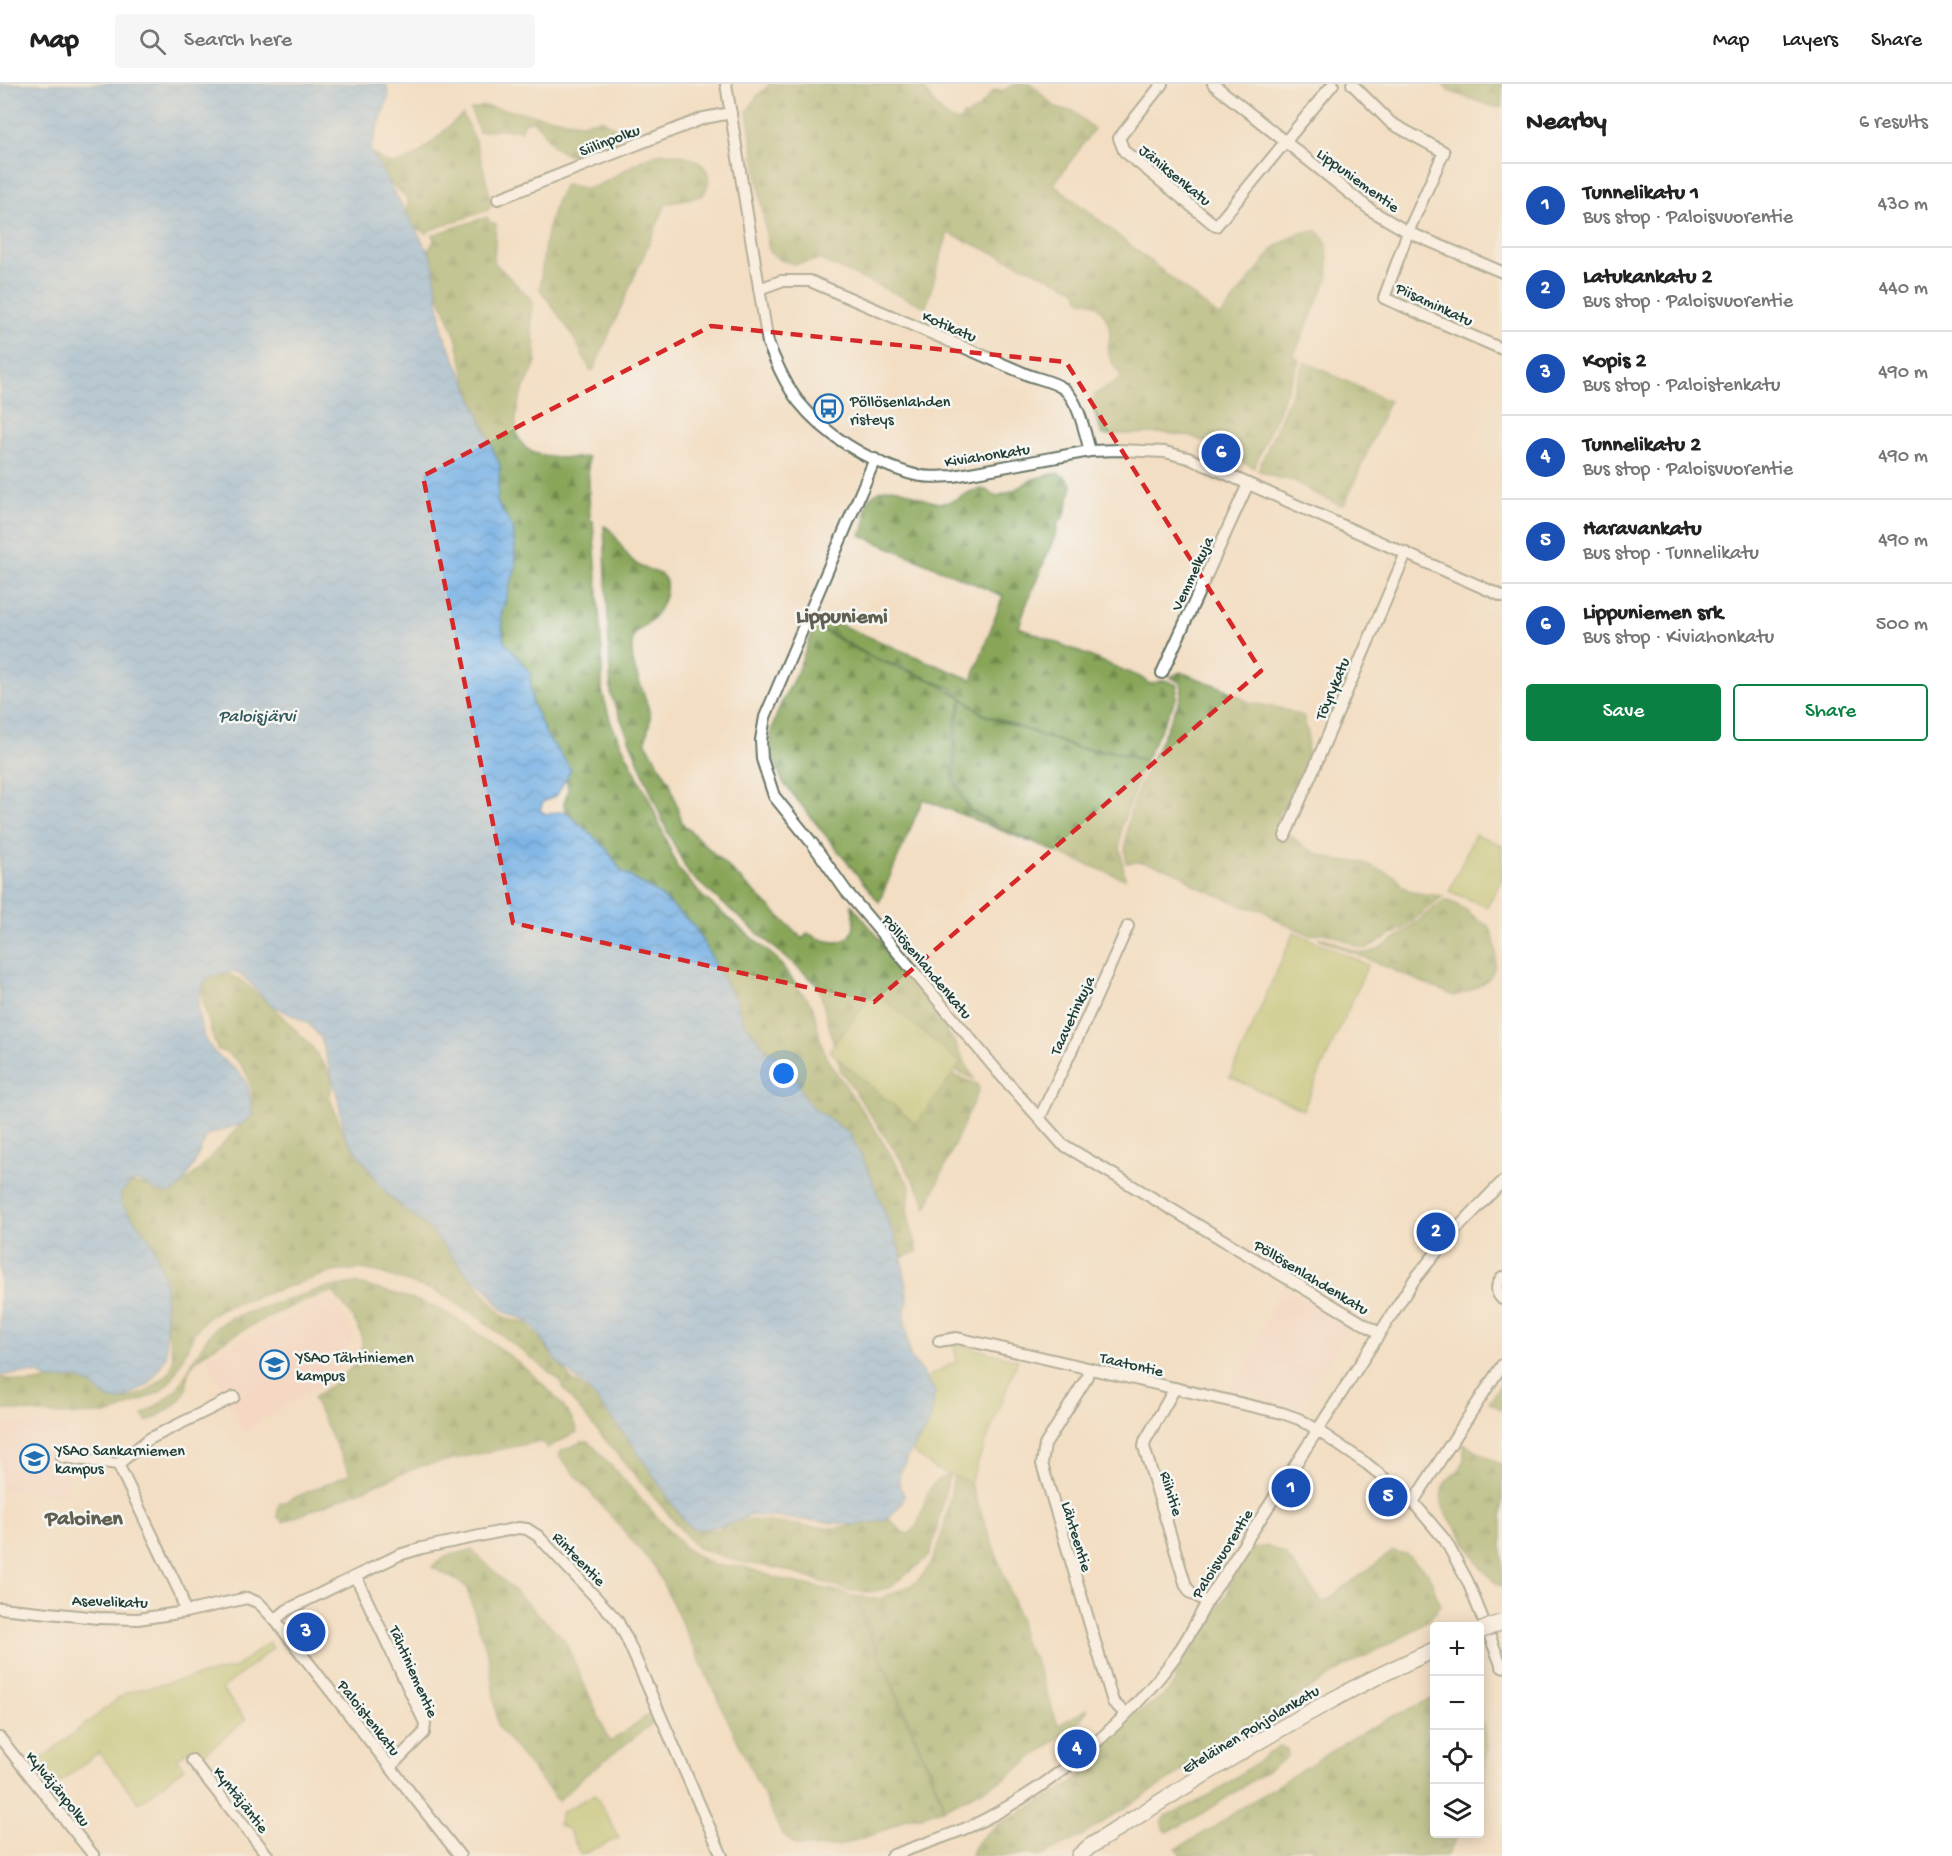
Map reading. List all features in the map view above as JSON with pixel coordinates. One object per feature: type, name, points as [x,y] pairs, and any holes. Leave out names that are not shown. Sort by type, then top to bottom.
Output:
[{"type":"main road","points":[[1484,1629],[1502,1622]]},
{"type":"main road","name":"Eteläinen Pohjolankatu","points":[[1067,1856],[1084,1852],[1283,1727],[1336,1697],[1430,1652]]},
{"type":"street","name":"Kiviahonkatu","points":[[726,84],[768,343],[776,363],[797,399],[831,433],[851,448],[910,474],[934,477],[954,476],[1090,451],[1165,452],[1188,458],[1502,596]]},
{"type":"street","name":"Jäniksenkatu","points":[[1162,84],[1119,138],[1124,152],[1216,226],[1333,84]]},
{"type":"street","name":"Lippuniementie","points":[[1213,84],[1372,211],[1408,232],[1502,272]]},
{"type":"street","points":[[1352,84],[1391,123],[1444,152],[1408,232]]},
{"type":"street","name":"Siilinpolku","points":[[498,199],[704,118],[731,113]]},
{"type":"street","name":"Piisaminkatu","points":[[1408,232],[1384,298],[1502,349]]},
{"type":"street","name":"Kotikatu","points":[[759,289],[781,281],[810,281],[1057,385],[1066,390],[1078,410],[1090,451]]},
{"type":"street","name":"Pöllösenlahdenkatu","points":[[875,459],[765,717],[761,740],[762,759],[774,796],[812,843],[846,891],[999,1073],[1062,1144],[1379,1333]]},
{"type":"street","name":"Vemmelkuja","points":[[1162,673],[1248,484]]},
{"type":"street","name":"Töyrykatu","points":[[1285,836],[1406,553]]},
{"type":"street","name":"Taavetinkuja","points":[[1040,1117],[1128,926]]},
{"type":"street","name":"Paloisvuorentie","points":[[891,1856],[992,1816],[1031,1793],[1059,1773],[1110,1730],[1151,1688],[1175,1657],[1207,1602],[1379,1333],[1432,1256],[1502,1182]]},
{"type":"street","points":[[1502,1277],[1496,1289],[1502,1299]]},
{"type":"street","name":"Taatontie","points":[[939,1341],[957,1338],[1282,1413],[1299,1419],[1366,1464],[1413,1502],[1444,1540],[1468,1582],[1502,1668]]},
{"type":"street","points":[[1413,1502],[1502,1365]]},
{"type":"street","name":"Lähteentie","points":[[1089,1369],[1086,1379],[1045,1445],[1042,1464],[1113,1702],[1125,1713]]},
{"type":"street","name":"Riihitie","points":[[1175,1388],[1144,1441],[1144,1448],[1186,1586],[1191,1593],[1207,1602]]},
{"type":"street","points":[[62,1457],[118,1464],[149,1439],[234,1397]]},
{"type":"street","points":[[118,1464],[180,1593],[185,1611]]},
{"type":"street","name":"Rinteentie","points":[[275,1620],[287,1610],[399,1555],[518,1528],[526,1529],[538,1536],[617,1620],[722,1856]]},
{"type":"street","name":"Tähtiniementie","points":[[356,1577],[425,1723],[424,1733],[390,1767]]},
{"type":"street","name":"Asevelikatu","points":[[0,1608],[127,1619],[152,1617],[239,1599],[254,1599]]},
{"type":"street","name":"Paloistenkatu","points":[[254,1599],[267,1609],[460,1856]]},
{"type":"street","name":"Kylväjänpolku","points":[[0,1738],[94,1856]]},
{"type":"street","name":"Kyntäjäntie","points":[[192,1760],[268,1856]]},
{"type":"highlighted area","points":[[711,326],[1066,362],[1261,671],[874,1002],[513,923],[423,476]]},
{"type":"shaded area","points":[[1282,1285],[1352,1325],[1299,1407],[1235,1388]]},
{"type":"shaded area","name":"YSAO Tähtiniemen kampus","points":[[331,1295],[354,1335],[337,1374],[244,1433],[206,1357]]},
{"type":"shaded area","name":"YSAO Sankarniemen kampus","points":[[0,1421],[68,1426],[68,1496],[0,1489]]},
{"type":"green space","points":[[770,84],[920,84],[941,111],[957,122],[963,115],[977,110],[994,90],[1004,90],[1015,84],[1031,84],[1054,106],[1059,109],[1072,110],[1094,129],[1054,184],[1220,317],[1275,247],[1300,232],[1317,231],[1327,244],[1329,275],[1293,357],[1300,360],[1254,468],[1209,443],[1188,436],[1164,433],[1102,435],[1092,403],[1095,394],[1122,378],[1109,355],[1110,333],[1105,316],[1093,303],[1081,301],[1075,289],[948,233],[926,307],[820,260],[794,264],[780,260],[769,252],[747,111],[758,95]]},
{"type":"green space","points":[[1443,84],[1502,84],[1502,107],[1494,107],[1448,91]]},
{"type":"green space","points":[[484,106],[581,123],[602,119],[617,129],[618,138],[609,148],[596,154],[576,157],[557,149],[539,126],[532,121],[523,123],[521,131],[502,129],[479,132],[471,110]]},
{"type":"green space","points":[[463,115],[477,148],[492,205],[488,210],[427,233],[415,228],[405,212],[408,205],[407,198],[386,179],[371,152],[388,163],[408,160],[428,146]]},
{"type":"green space","points":[[662,153],[682,155],[699,162],[705,168],[708,185],[703,195],[666,204],[594,369],[591,371],[571,333],[540,289],[544,249],[554,209],[565,185],[593,187],[642,160]]},
{"type":"green space","points":[[487,217],[490,222],[496,224],[494,262],[533,301],[532,326],[536,358],[521,395],[516,415],[516,431],[521,442],[529,450],[541,455],[555,458],[588,457],[590,520],[593,521],[602,653],[602,691],[611,723],[650,801],[677,867],[702,896],[777,959],[813,1007],[827,1059],[873,1126],[910,1186],[908,1215],[918,1252],[902,1257],[869,1172],[849,1133],[811,1106],[801,1091],[791,1066],[768,1052],[744,1022],[735,1000],[694,926],[660,895],[621,871],[607,849],[565,811],[564,803],[568,791],[566,776],[570,769],[547,736],[532,703],[530,672],[504,642],[501,615],[516,566],[513,528],[497,502],[500,466],[468,388],[456,337],[436,288],[428,252],[434,240],[432,235]]},
{"type":"green space","points":[[1305,362],[1389,401],[1345,504],[1340,505],[1295,481],[1277,478],[1258,470]]},
{"type":"green space","points":[[1057,473],[1065,477],[1072,485],[1065,515],[1058,523],[1057,531],[1019,627],[1140,677],[1150,684],[1165,680],[1177,685],[1176,699],[1145,760],[1116,751],[1079,748],[984,714],[950,688],[872,657],[815,625],[824,618],[972,680],[1003,596],[860,535],[865,525],[868,500],[881,490],[890,488],[942,503],[952,501],[971,491],[983,489],[998,496],[1033,479]]},
{"type":"green space","points":[[604,526],[611,531],[634,562],[658,573],[666,582],[665,595],[660,608],[651,620],[635,633],[632,653],[636,674],[650,715],[646,743],[670,783],[682,823],[803,939],[807,933],[828,941],[845,940],[853,928],[854,918],[851,904],[907,972],[954,1042],[974,1079],[953,1070],[951,1074],[977,1084],[979,1089],[926,1209],[923,1197],[903,1163],[841,1071],[818,985],[689,874],[667,831],[611,695]]},
{"type":"green space","points":[[815,626],[872,658],[933,681],[962,698],[955,723],[952,778],[969,811],[1002,830],[1030,842],[923,799],[879,902],[783,782],[773,758],[770,734]]},
{"type":"green space","points":[[1180,672],[1223,688],[1251,703],[1280,708],[1303,716],[1308,734],[1307,759],[1289,802],[1278,813],[1282,829],[1279,837],[1281,841],[1286,841],[1290,835],[1306,848],[1323,856],[1340,861],[1359,861],[1395,876],[1402,886],[1412,892],[1443,896],[1404,928],[1365,949],[1336,936],[1322,933],[1310,935],[1276,920],[1263,910],[1245,907],[1194,885],[1182,875],[1168,869],[1142,862],[1126,863],[1127,831],[1134,801],[1180,700],[1181,683],[1170,677]]},
{"type":"green space","points":[[963,699],[983,715],[1079,749],[1116,753],[1145,761],[1121,827],[1120,846],[1125,879],[1060,854],[970,810],[954,777],[957,723]]},
{"type":"green space","points":[[1475,834],[1502,845],[1502,879],[1487,907],[1449,891]]},
{"type":"green space","points":[[1444,900],[1462,907],[1488,926],[1495,944],[1495,965],[1487,980],[1473,989],[1454,996],[1318,938],[1330,940],[1356,952],[1371,952],[1404,932]]},
{"type":"green space","points":[[1294,932],[1368,965],[1303,1110],[1230,1077]]},
{"type":"green space","points":[[226,973],[240,980],[270,1004],[312,1047],[331,1075],[330,1099],[345,1136],[388,1195],[403,1210],[430,1229],[500,1313],[510,1320],[527,1323],[571,1379],[596,1397],[698,1530],[718,1530],[729,1523],[753,1520],[838,1528],[888,1518],[908,1534],[919,1520],[927,1494],[932,1486],[949,1475],[929,1556],[889,1588],[869,1592],[851,1591],[778,1568],[740,1562],[696,1547],[574,1403],[557,1378],[474,1314],[437,1292],[378,1272],[361,1269],[332,1272],[220,1309],[204,1321],[195,1332],[173,1378],[160,1392],[110,1414],[60,1415],[0,1409],[0,1377],[26,1383],[76,1378],[90,1384],[108,1399],[120,1401],[146,1392],[171,1369],[173,1359],[167,1328],[165,1280],[152,1242],[122,1205],[120,1193],[129,1184],[149,1185],[156,1193],[172,1193],[199,1170],[241,1124],[252,1116],[252,1092],[249,1078],[237,1060],[218,1050],[203,998],[202,991],[208,979]]},
{"type":"green space","points":[[874,992],[961,1063],[916,1124],[829,1051]]},
{"type":"green space","points":[[354,1283],[424,1303],[471,1328],[537,1379],[570,1416],[577,1432],[547,1448],[541,1441],[421,1466],[283,1522],[277,1516],[279,1504],[350,1474],[313,1398],[347,1372],[360,1355],[362,1345],[356,1324],[333,1292],[280,1311],[206,1352],[190,1368],[186,1390],[179,1400],[147,1422],[143,1415],[177,1389],[205,1340],[220,1324],[230,1318],[320,1289]]},
{"type":"green space","points":[[953,1343],[1018,1360],[970,1482],[935,1469],[912,1451],[926,1430],[935,1392],[926,1378],[957,1361]]},
{"type":"green space","points":[[1502,1382],[1502,1410],[1489,1402]]},
{"type":"green space","points":[[582,1442],[588,1442],[595,1448],[686,1549],[713,1565],[745,1567],[782,1580],[853,1596],[941,1799],[941,1809],[922,1816],[906,1818],[883,1831],[839,1846],[814,1848],[795,1845],[781,1832],[655,1567],[559,1456],[561,1451]]},
{"type":"green space","points":[[1463,1443],[1502,1466],[1502,1587],[1482,1569],[1442,1503],[1441,1497],[1445,1484],[1463,1463]]},
{"type":"green space","points":[[954,1474],[962,1475],[970,1482],[1020,1620],[1023,1642],[1035,1660],[1058,1725],[1088,1709],[1078,1723],[1004,1779],[943,1809],[942,1798],[855,1596],[881,1599],[910,1586],[924,1574],[937,1549],[942,1533]]},
{"type":"green space","points":[[1267,1546],[1285,1554],[1323,1603],[1393,1551],[1406,1554],[1429,1574],[1440,1606],[1429,1620],[1412,1632],[1346,1666],[1083,1835],[1042,1856],[1027,1854],[971,1856],[977,1842],[991,1830],[1070,1785],[1083,1773],[1088,1761],[1128,1720],[1171,1688],[1175,1681],[1173,1670],[1222,1603],[1228,1592],[1229,1584],[1250,1549]]},
{"type":"green space","points":[[472,1550],[564,1639],[610,1742],[651,1713],[654,1722],[582,1778],[558,1801],[498,1727],[489,1659],[466,1586],[432,1567],[446,1557]]},
{"type":"green space","points":[[269,1642],[273,1648],[222,1689],[246,1720],[199,1758],[191,1748],[177,1759],[184,1768],[139,1803],[99,1752],[50,1790],[32,1766],[127,1692],[234,1668]]},
{"type":"green space","points":[[1430,1700],[1430,1838],[1457,1838],[1446,1856],[1321,1856],[1312,1847],[1304,1846],[1279,1856],[1198,1854],[1182,1856],[1176,1849],[1354,1737]]},
{"type":"green space","points":[[1484,1728],[1487,1745],[1484,1780]]},
{"type":"green space","points":[[1279,1746],[1287,1749],[1288,1755],[1283,1760],[1202,1814],[1167,1832],[1163,1829],[1162,1822],[1167,1815],[1215,1792]]},
{"type":"green space","points":[[595,1794],[619,1838],[581,1855],[568,1829],[558,1825],[562,1812]]},
{"type":"water","name":"Paloisjärvi","points":[[0,84],[386,84],[389,95],[370,150],[432,258],[443,333],[500,466],[497,502],[513,528],[516,566],[501,615],[504,641],[530,672],[532,703],[547,736],[571,769],[557,795],[543,802],[540,810],[546,814],[565,811],[607,849],[621,871],[660,895],[694,926],[735,1000],[744,1022],[768,1052],[791,1066],[801,1091],[811,1106],[849,1133],[869,1172],[902,1257],[908,1302],[904,1313],[910,1357],[935,1392],[931,1417],[926,1430],[915,1444],[899,1473],[899,1483],[904,1496],[902,1503],[888,1518],[855,1525],[752,1515],[730,1524],[698,1530],[687,1525],[632,1444],[589,1390],[558,1363],[535,1328],[526,1320],[501,1308],[485,1287],[467,1274],[430,1229],[388,1195],[345,1136],[338,1098],[321,1038],[308,1023],[270,1004],[235,971],[215,975],[205,982],[199,998],[199,1018],[205,1037],[214,1052],[239,1072],[245,1080],[250,1093],[252,1116],[241,1124],[207,1135],[184,1181],[171,1193],[161,1192],[138,1181],[129,1184],[120,1194],[122,1205],[152,1242],[165,1281],[166,1356],[155,1375],[149,1384],[120,1401],[108,1399],[90,1384],[76,1378],[51,1380],[38,1374],[27,1373],[0,1375]]},
{"type":"place","name":"Pöllösenlahden risteys","points":[[829,409]]},
{"type":"place","name":"Lippuniemen srk","points":[[1221,453]]},
{"type":"place","name":"Latukankatu 2","points":[[1436,1232]]},
{"type":"place","name":"YSAO Tähtiniemen kampus","points":[[275,1365]]},
{"type":"place","name":"YSAO Sankarniemen kampus","points":[[34,1458]]},
{"type":"place","name":"Tunnelikatu 1","points":[[1291,1488]]},
{"type":"place","name":"Haravankatu","points":[[1388,1497]]},
{"type":"place","name":"Kopis 2","points":[[306,1632]]},
{"type":"place","name":"Tunnelikatu 2","points":[[1077,1749]]},
{"type":"district","name":"Lippuniemi","points":[[842,614]]},
{"type":"district","name":"Paloinen","points":[[84,1516]]}]
